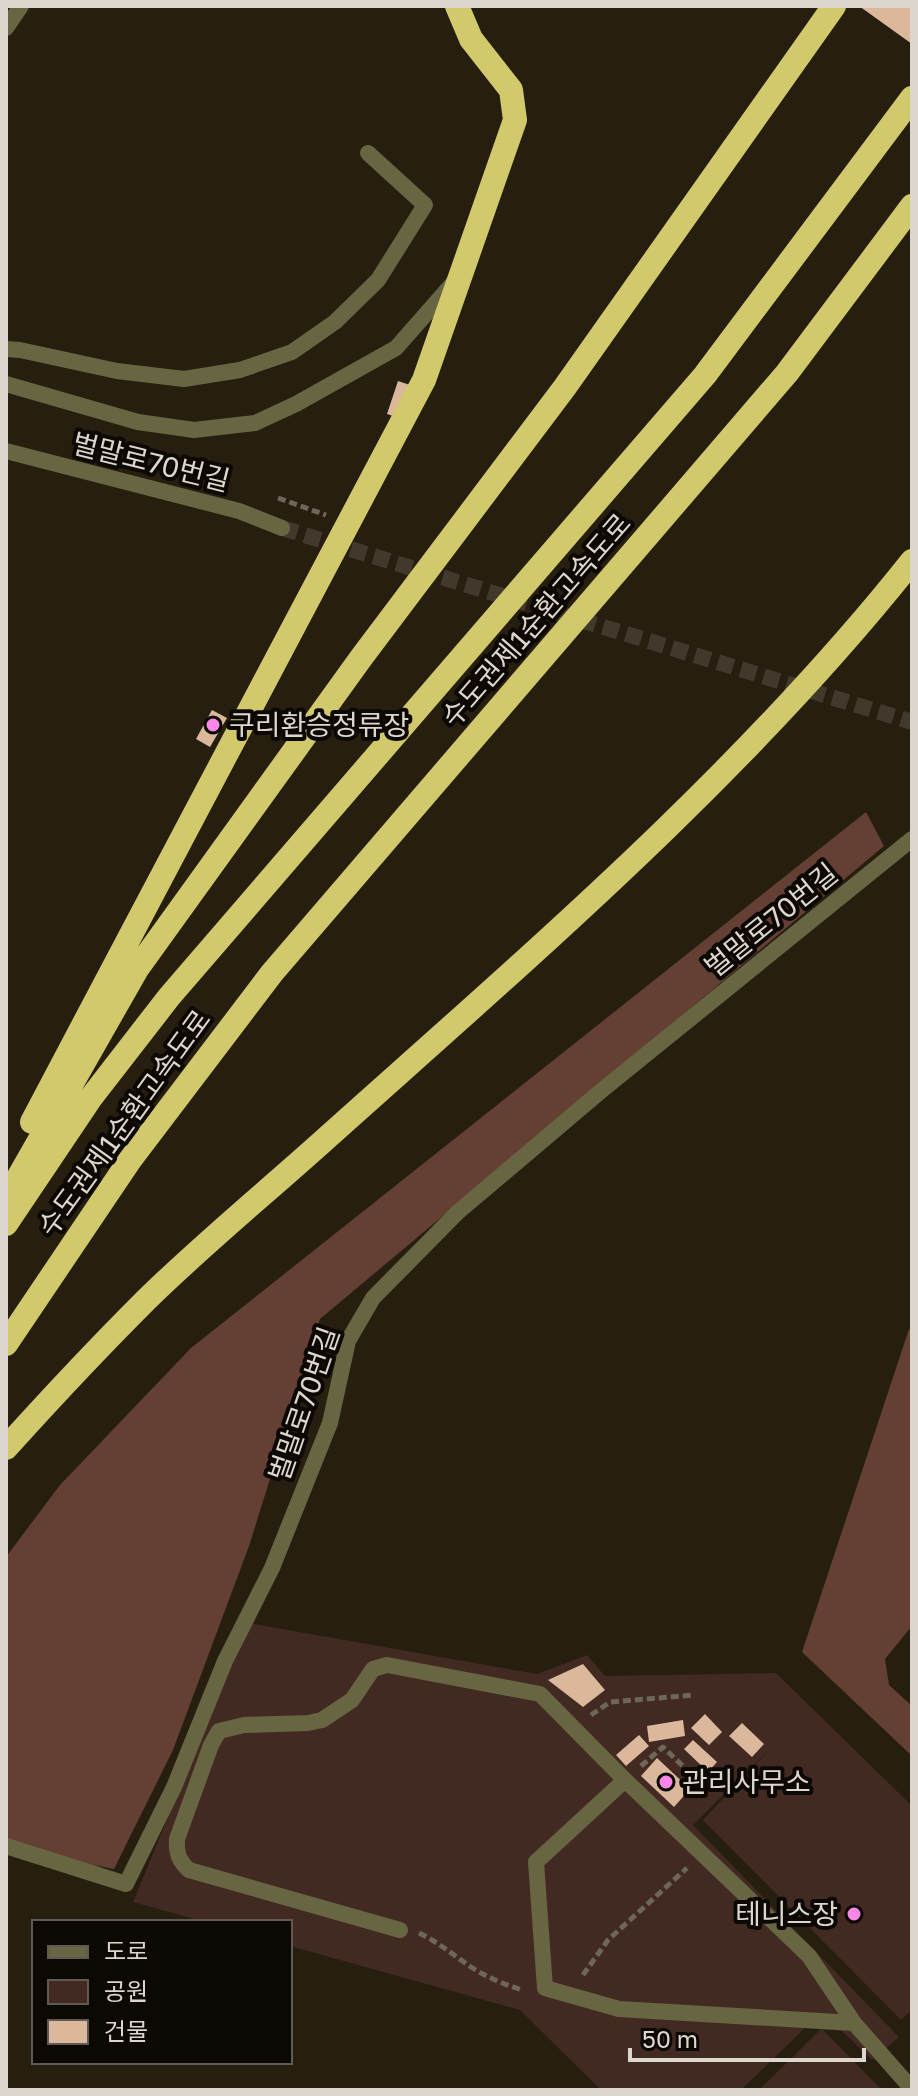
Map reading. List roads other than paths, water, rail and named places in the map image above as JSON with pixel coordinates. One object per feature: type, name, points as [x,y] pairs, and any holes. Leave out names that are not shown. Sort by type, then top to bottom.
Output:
[{"type":"highway","points":[[6,1171],[424,380],[515,120],[511,90],[471,39],[457,6]]},
{"type":"highway","name":"수도권제1순환고속도로","points":[[6,1199],[137,969],[361,658],[565,387],[834,6]]},
{"type":"highway","name":"수도권제1순환고속도로","points":[[6,1224],[90,1099],[169,997],[705,375],[912,98]]},
{"type":"highway","name":"수도권제1순환고속도로","points":[[6,1344],[130,1160],[272,973],[777,385],[912,206]]},
{"type":"highway","points":[[6,1448],[70,1377],[149,1298],[524,960],[672,820],[782,711],[912,561]]},
{"type":"street","points":[[6,28],[21,6]]},
{"type":"street","points":[[6,349],[117,371],[184,379],[240,370],[292,352],[335,322],[378,280],[425,205],[368,153]]},
{"type":"street","points":[[6,384],[152,424],[194,430],[255,423],[296,404],[396,348],[461,274]]},
{"type":"street","name":"벌말로70번길","points":[[6,451],[239,511],[282,528]]},
{"type":"street","name":"벌말로70번길","points":[[6,1846],[126,1884],[174,1787],[225,1661],[272,1568],[330,1423],[348,1341],[373,1298],[458,1212],[601,1091],[912,839]]},
{"type":"street","points":[[400,1930],[189,1870],[181,1863],[176,1849],[177,1839],[219,1731],[244,1725],[322,1720],[352,1700],[373,1669],[387,1665],[540,1694],[809,1956],[854,2023],[912,2089]]},
{"type":"street","points":[[625,1780],[536,1862],[545,1988],[619,2009],[854,2023]]},
{"type":"tunnel","points":[[282,528],[912,722]]},
{"type":"place","name":"구리환승정류장","points":[[213,725]]},
{"type":"place","name":"관리사무소","points":[[666,1782]]},
{"type":"place","name":"테니스장","points":[[854,1914]]}]
